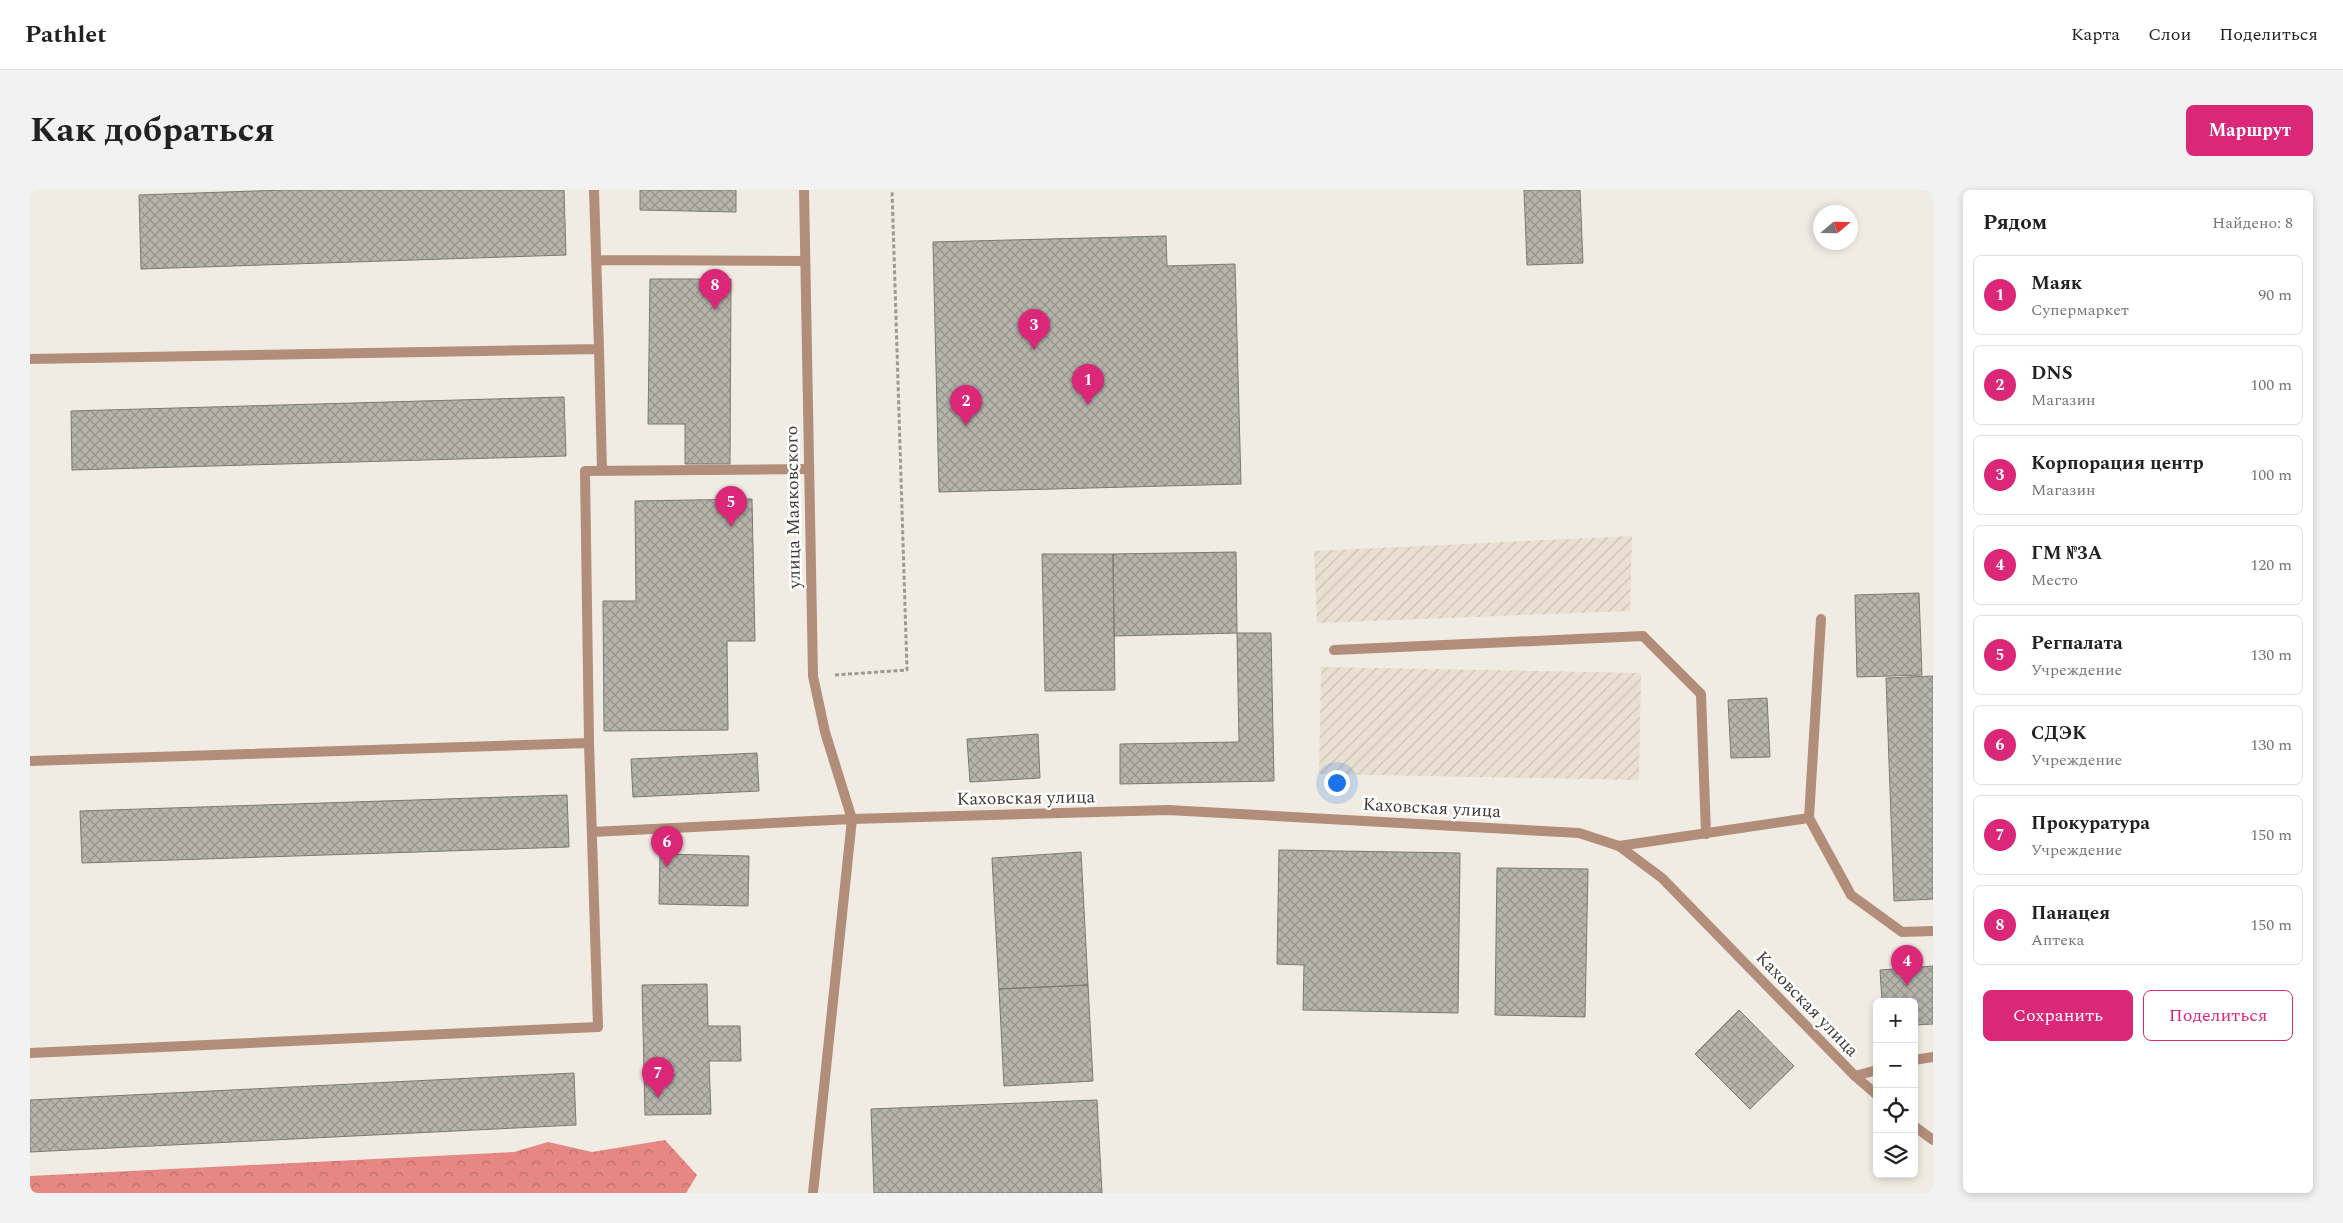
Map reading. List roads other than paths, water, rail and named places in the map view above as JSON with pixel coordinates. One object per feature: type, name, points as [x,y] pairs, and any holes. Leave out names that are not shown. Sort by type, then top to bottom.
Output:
[{"type":"street","points":[[594,190],[602,471]]},
{"type":"street","name":"улица Маяковского","points":[[804,190],[814,676],[825,732],[852,818]]},
{"type":"street","points":[[596,260],[804,261]]},
{"type":"street","points":[[30,359],[599,349]]},
{"type":"street","points":[[30,1053],[598,1027],[589,743],[585,471],[809,469]]},
{"type":"street","points":[[1821,619],[1809,818],[1850,895],[1902,932],[1933,931]]},
{"type":"street","points":[[1334,650],[1643,636],[1701,694],[1706,834]]},
{"type":"street","points":[[30,761],[589,743]]},
{"type":"street","name":"Каховская улица","points":[[592,832],[852,818],[1168,810],[1579,833],[1619,846],[1662,878],[1855,1076],[1873,1092]]},
{"type":"street","points":[[813,1193],[852,818]]},
{"type":"street","points":[[1619,846],[1809,818]]},
{"type":"street","points":[[1918,1059],[1933,1057]]},
{"type":"street","points":[[1855,1076],[1873,1071]]},
{"type":"street","points":[[1918,1129],[1933,1140]]},
{"type":"place","name":"Панацея","points":[[715,310]]},
{"type":"place","name":"Корпорация центр","points":[[1034,350]]},
{"type":"place","name":"Маяк","points":[[1088,405]]},
{"type":"place","name":"DNS","points":[[966,426]]},
{"type":"place","name":"Регпалата","points":[[731,527]]},
{"type":"place","name":"СДЭК","points":[[667,867]]},
{"type":"place","name":"ГМ №3А","points":[[1907,986]]},
{"type":"place","name":"Прокуратура","points":[[658,1098]]}]
